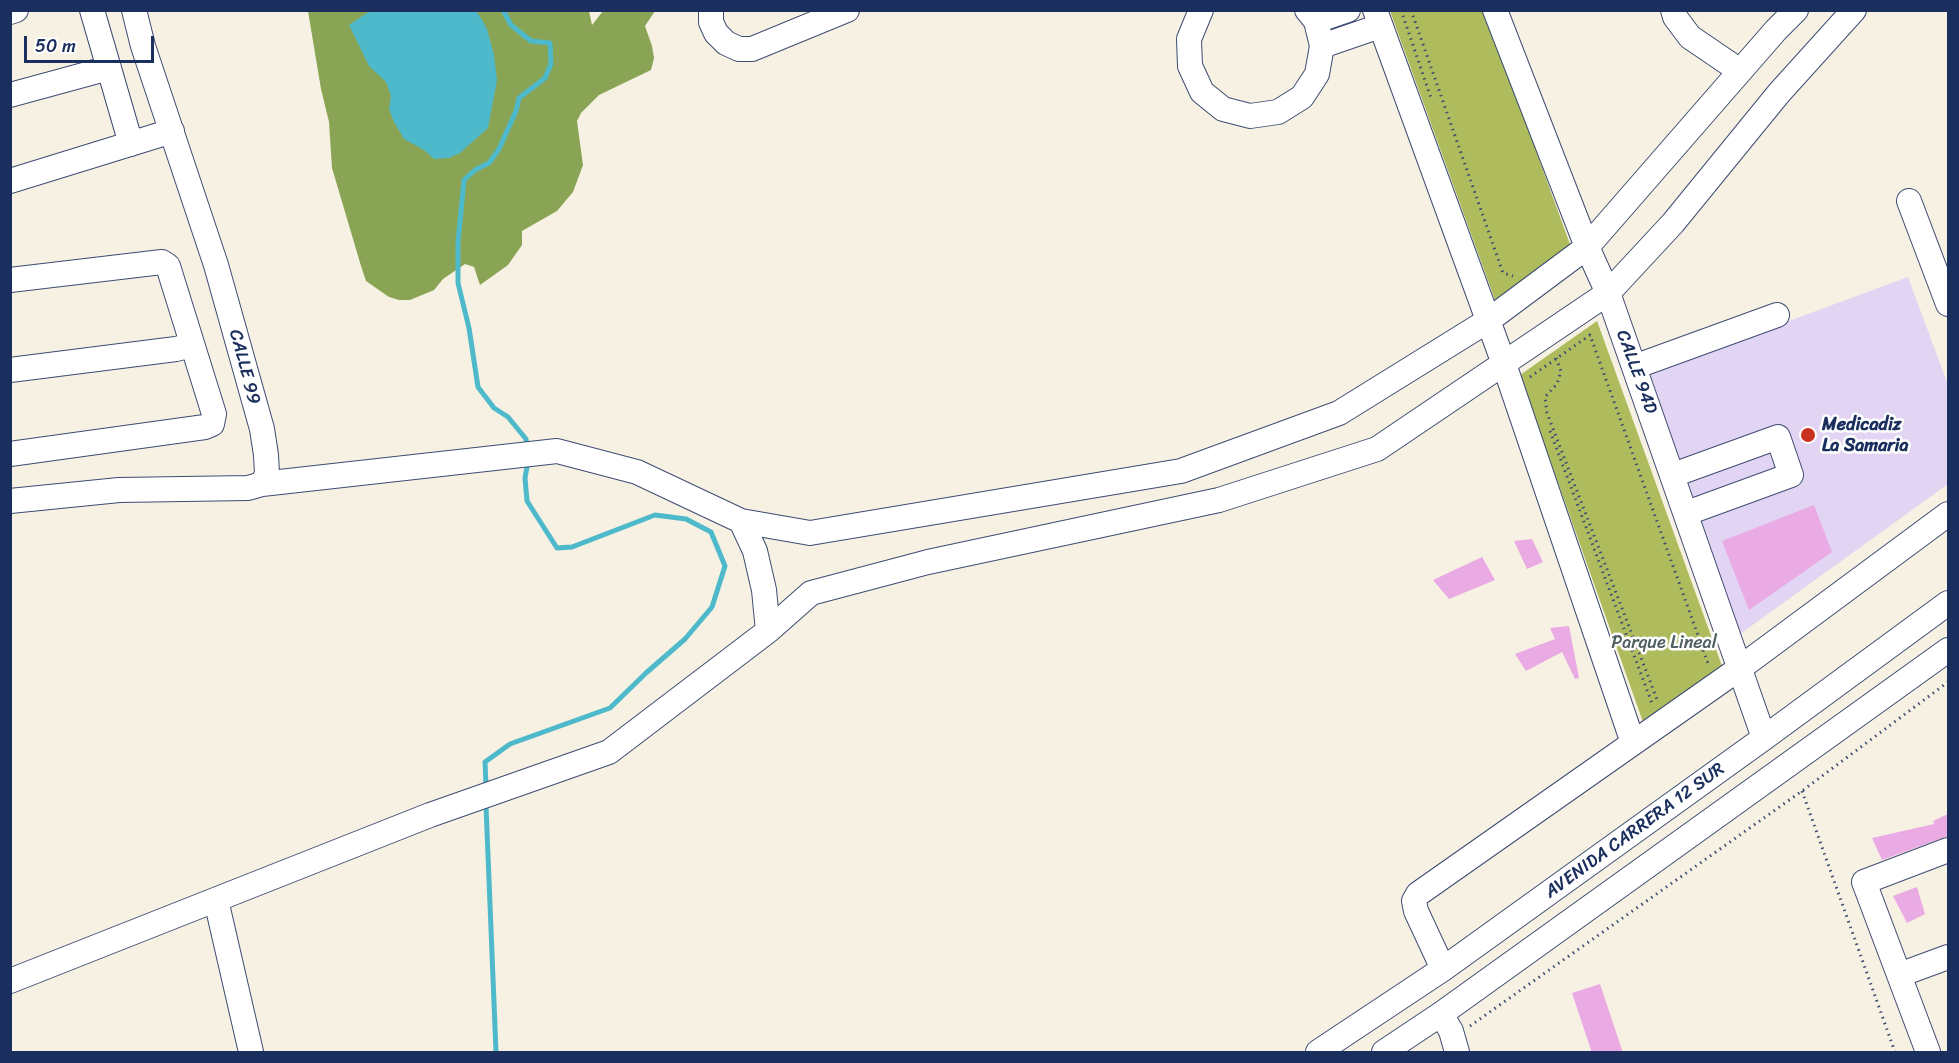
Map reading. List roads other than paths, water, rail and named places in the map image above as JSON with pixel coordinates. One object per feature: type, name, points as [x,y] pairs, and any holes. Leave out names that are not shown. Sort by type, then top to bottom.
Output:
[{"type":"street","points":[[10,12],[16,10]]},
{"type":"street","points":[[92,10],[131,144]]},
{"type":"street","name":"CALLE 99","points":[[134,10],[204,227],[262,429],[267,474],[262,484]]},
{"type":"street","points":[[711,10],[711,22],[716,33],[726,43],[739,49],[752,49],[847,10]]},
{"type":"street","points":[[1201,10],[1188,39],[1190,66],[1202,92],[1223,109],[1250,117],[1278,112],[1302,97],[1317,74],[1322,46],[1312,16],[1348,10]]},
{"type":"street","name":"CALLE 94D","points":[[1495,10],[1587,247],[1608,293],[1764,738]]},
{"type":"street","points":[[1672,10],[1690,37],[1740,71]]},
{"type":"street","points":[[10,501],[119,490],[248,488],[262,484],[557,451],[637,472],[741,521],[810,533],[1180,471],[1339,413],[1489,320],[1587,247],[1796,10]]},
{"type":"street","points":[[10,981],[430,815],[609,752],[768,631],[811,593],[928,562],[1219,500],[1377,449],[1608,293],[1672,223],[1779,93],[1854,10]]},
{"type":"street","points":[[1322,46],[1378,18],[1489,320],[1633,742]]},
{"type":"street","points":[[10,95],[110,68]]},
{"type":"street","points":[[10,182],[172,131]]},
{"type":"street","points":[[1909,201],[1948,304]]},
{"type":"street","points":[[10,280],[162,262],[168,266],[174,280],[214,414],[212,424],[205,427],[10,454]]},
{"type":"street","points":[[1634,367],[1777,315]]},
{"type":"street","points":[[10,370],[192,345]]},
{"type":"street","points":[[1673,475],[1778,436],[1791,475],[1687,513]]},
{"type":"street","points":[[1443,969],[1416,911],[1414,901],[1418,894],[1740,668],[1948,514]]},
{"type":"street","points":[[741,521],[755,551],[764,590],[768,631]]},
{"type":"street","name":"AVENIDA CARRERA 12 SUR","points":[[1318,1053],[1443,969],[1948,603]]},
{"type":"street","name":"AVENIDA CARRERA 12 SUR","points":[[1384,1053],[1948,650]]},
{"type":"street","points":[[1928,1053],[1864,882],[1948,850]]},
{"type":"street","points":[[216,900],[251,1053]]},
{"type":"street","points":[[1899,975],[1948,957]]},
{"type":"street","points":[[1441,1014],[1455,1045]]},
{"type":"water","points":[[370,11],[476,11],[481,18],[487,29],[494,55],[497,80],[488,128],[460,153],[449,158],[434,159],[424,150],[404,139],[389,109],[391,96],[386,82],[369,66],[349,25]]},
{"type":"waterway","points":[[503,10],[511,25],[531,41],[550,43],[551,64],[545,78],[519,98],[516,111],[499,149],[489,163],[475,170],[464,180],[458,243],[458,283],[469,328],[478,387],[494,408],[508,417],[526,439],[527,448]]},
{"type":"waterway","points":[[486,785],[485,762],[510,744],[610,708],[685,639],[712,607],[725,566],[711,532],[686,519],[655,515],[572,547],[557,548],[527,501],[525,478],[528,461]]},
{"type":"waterway","points":[[486,806],[496,1052]]},
{"type":"place","name":"Medicadiz La Samaria","points":[[1808,435]]},
{"type":"park label","name":"Parque Lineal","points":[[1664,643]]}]
